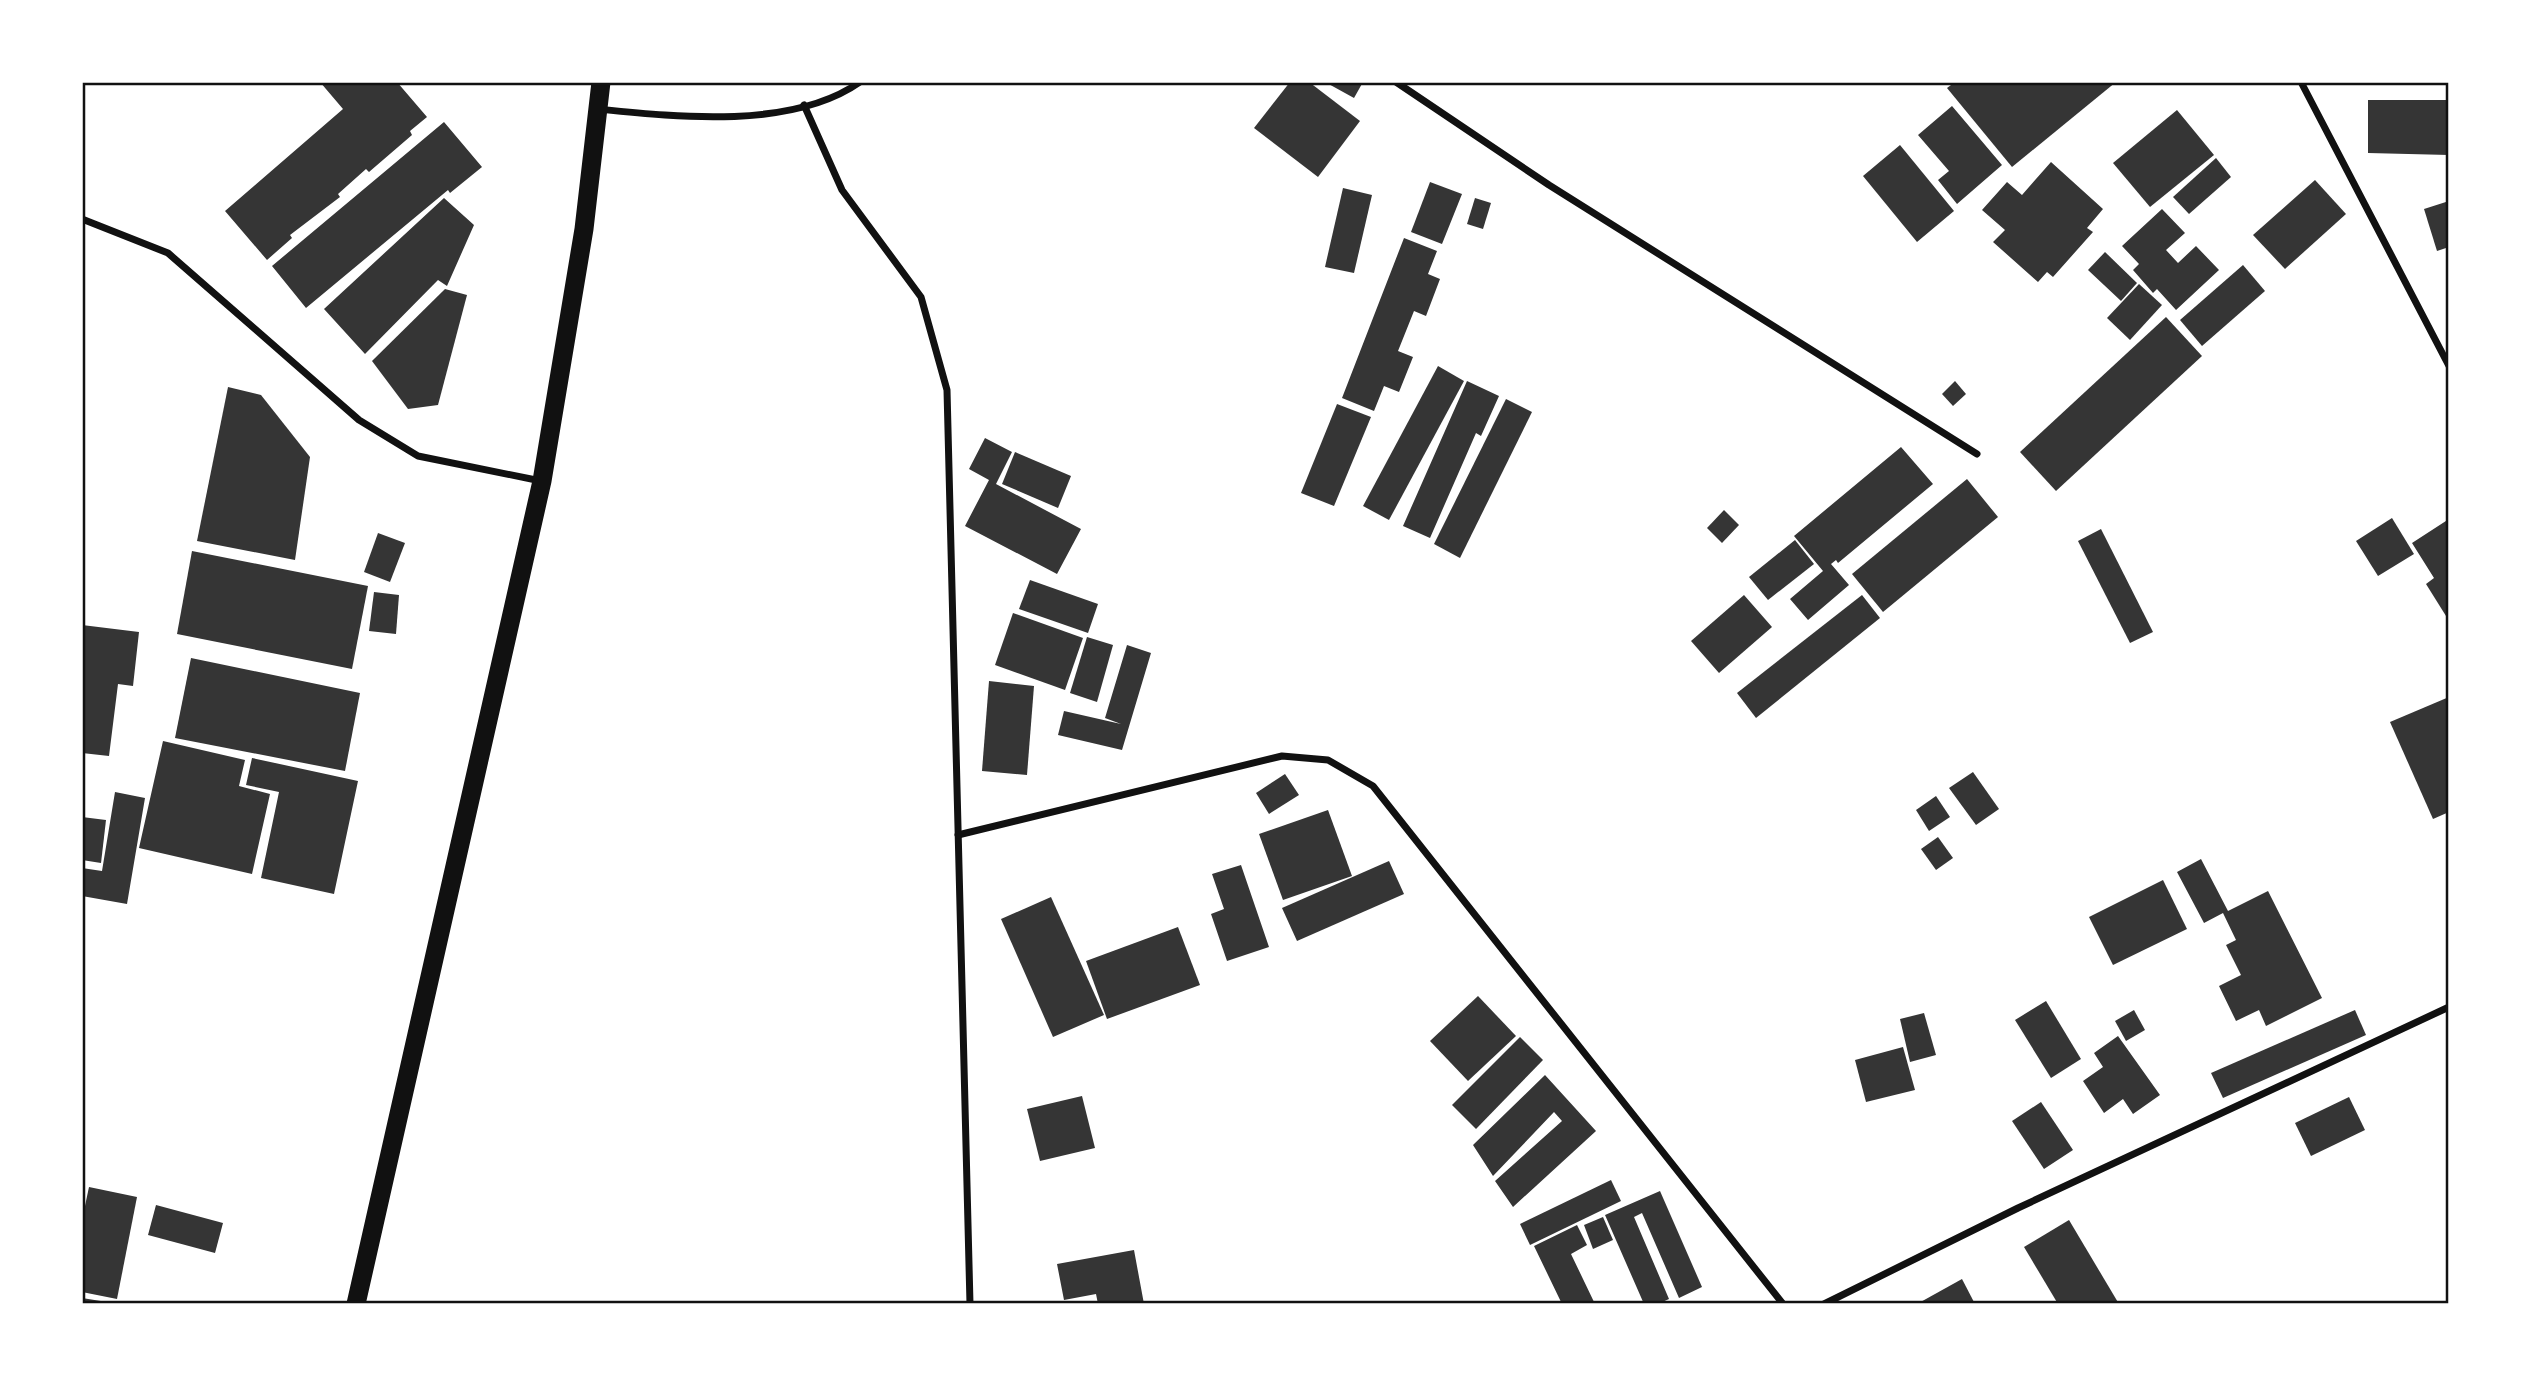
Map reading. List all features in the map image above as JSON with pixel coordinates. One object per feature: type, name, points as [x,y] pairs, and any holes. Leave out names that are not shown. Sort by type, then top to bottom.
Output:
[{"type":"highway","points":[[356,1304],[542,481],[584,229],[601,82]]},
{"type":"street","points":[[597,109],[694,119],[767,114],[804,105],[860,82]]},
{"type":"street","points":[[1396,82],[1549,185],[1978,454]]},
{"type":"street","points":[[2301,82],[2449,366]]},
{"type":"street","points":[[804,105],[842,190],[920,297],[947,390],[970,1304]]},
{"type":"street","points":[[82,219],[168,253],[359,420],[418,456],[542,481]]},
{"type":"street","points":[[958,835],[1282,756],[1328,760],[1373,786],[1783,1304]]},
{"type":"street","points":[[1824,1304],[2018,1208],[2449,1007]]},
{"type":"building","points":[[320,82],[397,82],[427,117],[410,131],[412,135],[369,172],[366,169],[338,194],[340,197],[290,235],[292,238],[267,260],[225,211],[343,109]]},
{"type":"building","points":[[1290,82],[1309,82],[1360,121],[1318,177],[1254,128]]},
{"type":"building","points":[[1325,82],[1363,82],[1354,98]]},
{"type":"building","points":[[1955,82],[2116,82],[2012,167],[1947,88]]},
{"type":"building","points":[[2368,100],[2449,100],[2449,155],[2368,153]]},
{"type":"building","points":[[1952,106],[2002,165],[1957,204],[1938,180],[1949,171],[1918,135]]},
{"type":"building","points":[[2177,110],[2214,155],[2150,207],[2113,163]]},
{"type":"building","points":[[444,122],[482,167],[450,193],[448,190],[306,308],[272,266]]},
{"type":"building","points":[[1900,145],[1954,211],[1917,242],[1863,176]]},
{"type":"building","points":[[2216,158],[2231,177],[2189,214],[2173,197]]},
{"type":"building","points":[[2051,162],[2103,209],[2087,228],[2093,232],[2053,277],[2047,272],[2038,282],[1993,242],[2005,230],[1982,210],[2007,182],[2022,195]]},
{"type":"building","points":[[2315,180],[2346,214],[2285,269],[2253,235]]},
{"type":"building","points":[[1430,182],[1462,194],[1442,244],[1411,232]]},
{"type":"building","points":[[1343,188],[1372,195],[1354,273],[1325,267]]},
{"type":"building","points":[[444,198],[474,225],[447,286],[438,280],[365,354],[324,309]]},
{"type":"building","points":[[1475,198],[1491,203],[1483,229],[1467,224]]},
{"type":"building","points":[[2449,201],[2449,247],[2437,251],[2424,209]]},
{"type":"building","points":[[2162,209],[2185,233],[2166,250],[2178,263],[2196,246],[2219,270],[2176,310],[2157,289],[2153,293],[2133,270],[2139,264],[2122,246]]},
{"type":"building","points":[[1404,238],[1437,251],[1428,274],[1440,279],[1426,316],[1414,311],[1398,351],[1413,357],[1399,392],[1384,386],[1374,411],[1342,398]]},
{"type":"building","points":[[2105,252],[2137,283],[2121,301],[2088,270]]},
{"type":"building","points":[[2243,265],[2265,291],[2202,346],[2180,320]]},
{"type":"building","points":[[2139,284],[2162,305],[2130,340],[2107,318]]},
{"type":"building","points":[[445,289],[467,295],[438,405],[408,409],[372,361]]},
{"type":"building","points":[[2166,317],[2202,356],[2056,491],[2020,452]]},
{"type":"building","points":[[1438,366],[1464,381],[1389,520],[1363,506]]},
{"type":"building","points":[[1467,381],[1499,396],[1481,436],[1476,433],[1430,538],[1403,526]]},
{"type":"building","points":[[1955,381],[1966,394],[1953,406],[1942,394]]},
{"type":"building","points":[[228,387],[261,395],[310,457],[295,560],[197,541]]},
{"type":"building","points":[[1506,399],[1532,412],[1460,558],[1434,544]]},
{"type":"building","points":[[1337,404],[1371,417],[1334,506],[1301,493]]},
{"type":"building","points":[[985,438],[1012,452],[996,484],[1081,529],[1057,574],[965,526],[989,480],[969,469]]},
{"type":"building","points":[[1901,447],[1933,484],[1838,563],[1836,560],[1831,564],[1849,585],[1808,620],[1790,599],[1823,571],[1794,536]]},
{"type":"building","points":[[1015,452],[1071,476],[1058,508],[1002,484]]},
{"type":"building","points":[[1967,479],[1998,517],[1883,612],[1852,574]]},
{"type":"building","points":[[1724,510],[1739,525],[1722,543],[1707,528]]},
{"type":"building","points":[[2392,518],[2414,554],[2378,576],[2356,541]]},
{"type":"building","points":[[2449,519],[2449,614],[2446,616],[2426,584],[2434,578],[2412,543]]},
{"type":"building","points":[[2101,529],[2153,632],[2130,643],[2078,541]]},
{"type":"building","points":[[378,533],[405,543],[390,582],[364,572]]},
{"type":"building","points":[[1795,540],[1814,564],[1768,600],[1749,577]]},
{"type":"building","points":[[192,551],[368,586],[352,669],[177,634]]},
{"type":"building","points":[[1030,580],[1098,604],[1088,633],[1019,609]]},
{"type":"building","points":[[374,592],[399,595],[396,634],[369,631]]},
{"type":"building","points":[[1744,595],[1772,627],[1719,673],[1691,641]]},
{"type":"building","points":[[1862,595],[1880,618],[1756,718],[1737,693]]},
{"type":"building","points":[[1013,613],[1083,638],[1065,690],[995,665]]},
{"type":"building","points":[[82,625],[139,632],[133,686],[118,684],[109,756],[82,753]]},
{"type":"building","points":[[1087,637],[1113,645],[1097,702],[1070,693]]},
{"type":"building","points":[[1127,645],[1151,653],[1122,750],[1058,735],[1064,711],[1121,724],[1105,718]]},
{"type":"building","points":[[191,658],[360,693],[345,771],[175,738]]},
{"type":"building","points":[[989,681],[1034,686],[1027,775],[982,771]]},
{"type":"building","points":[[2449,697],[2449,812],[2433,819],[2390,722]]},
{"type":"building","points":[[163,741],[245,760],[239,786],[270,794],[252,874],[139,848]]},
{"type":"building","points":[[252,758],[358,781],[334,894],[261,878],[279,792],[246,785]]},
{"type":"building","points":[[1973,772],[1999,809],[1976,825],[1949,788]]},
{"type":"building","points":[[1285,774],[1299,795],[1269,814],[1256,793]]},
{"type":"building","points":[[115,792],[145,798],[127,904],[82,896],[82,868],[102,871]]},
{"type":"building","points":[[1936,796],[1950,817],[1929,831],[1916,810]]},
{"type":"building","points":[[1328,810],[1352,876],[1283,900],[1259,834]]},
{"type":"building","points":[[82,817],[106,820],[101,863],[82,860]]},
{"type":"building","points":[[1938,837],[1953,858],[1936,870],[1921,849]]},
{"type":"building","points":[[2201,859],[2228,911],[2268,891],[2322,998],[2266,1026],[2259,1010],[2236,1021],[2219,986],[2241,975],[2226,945],[2236,940],[2223,913],[2204,923],[2177,872]]},
{"type":"building","points":[[1389,861],[1404,894],[1297,941],[1282,908]]},
{"type":"building","points":[[1241,865],[1269,947],[1227,961],[1211,914],[1224,909],[1212,874]]},
{"type":"building","points":[[2163,880],[2187,929],[2113,965],[2089,917]]},
{"type":"building","points":[[1051,897],[1104,1015],[1053,1037],[1001,919]]},
{"type":"building","points":[[1178,927],[1200,985],[1107,1019],[1086,961]]},
{"type":"building","points":[[1478,996],[1516,1036],[1468,1081],[1430,1041]]},
{"type":"building","points":[[2046,1001],[2081,1059],[2051,1078],[2015,1020]]},
{"type":"building","points":[[2134,1010],[2145,1030],[2126,1041],[2115,1021]]},
{"type":"building","points":[[2355,1010],[2366,1035],[2223,1098],[2211,1073]]},
{"type":"building","points":[[1924,1013],[1936,1055],[1910,1062],[1900,1019]]},
{"type":"building","points":[[2118,1036],[2160,1095],[2133,1114],[2123,1099],[2104,1113],[2083,1081],[2103,1067],[2094,1053]]},
{"type":"building","points":[[1520,1037],[1543,1060],[1476,1129],[1452,1105]]},
{"type":"building","points":[[1903,1047],[1915,1090],[1866,1102],[1855,1060]]},
{"type":"building","points":[[1545,1075],[1596,1131],[1513,1207],[1495,1181],[1562,1121],[1554,1112],[1493,1176],[1473,1145]]},
{"type":"building","points":[[1082,1096],[1095,1148],[1040,1161],[1027,1109]]},
{"type":"building","points":[[2349,1097],[2365,1130],[2311,1156],[2295,1123]]},
{"type":"building","points":[[2041,1102],[2073,1150],[2044,1169],[2012,1121]]},
{"type":"building","points":[[1611,1180],[1621,1201],[1530,1245],[1520,1224]]},
{"type":"building","points":[[89,1187],[137,1197],[117,1299],[82,1292],[82,1220]]},
{"type":"building","points":[[1660,1191],[1702,1287],[1679,1298],[1642,1213],[1634,1217],[1669,1299],[1658,1304],[1644,1304],[1605,1215]]},
{"type":"building","points":[[156,1205],[223,1223],[215,1253],[148,1235]]},
{"type":"building","points":[[1603,1217],[1613,1240],[1593,1249],[1584,1225]]},
{"type":"building","points":[[2069,1220],[2119,1304],[2058,1304],[2024,1247]]},
{"type":"building","points":[[1577,1225],[1587,1245],[1571,1254],[1595,1304],[1562,1304],[1534,1246]]},
{"type":"building","points":[[1134,1250],[1144,1304],[1098,1304],[1096,1294],[1064,1300],[1057,1264]]},
{"type":"building","points":[[1962,1279],[1975,1304],[1917,1304]]},
{"type":"building","points":[[82,1298],[107,1302],[107,1304],[82,1304]]}]
